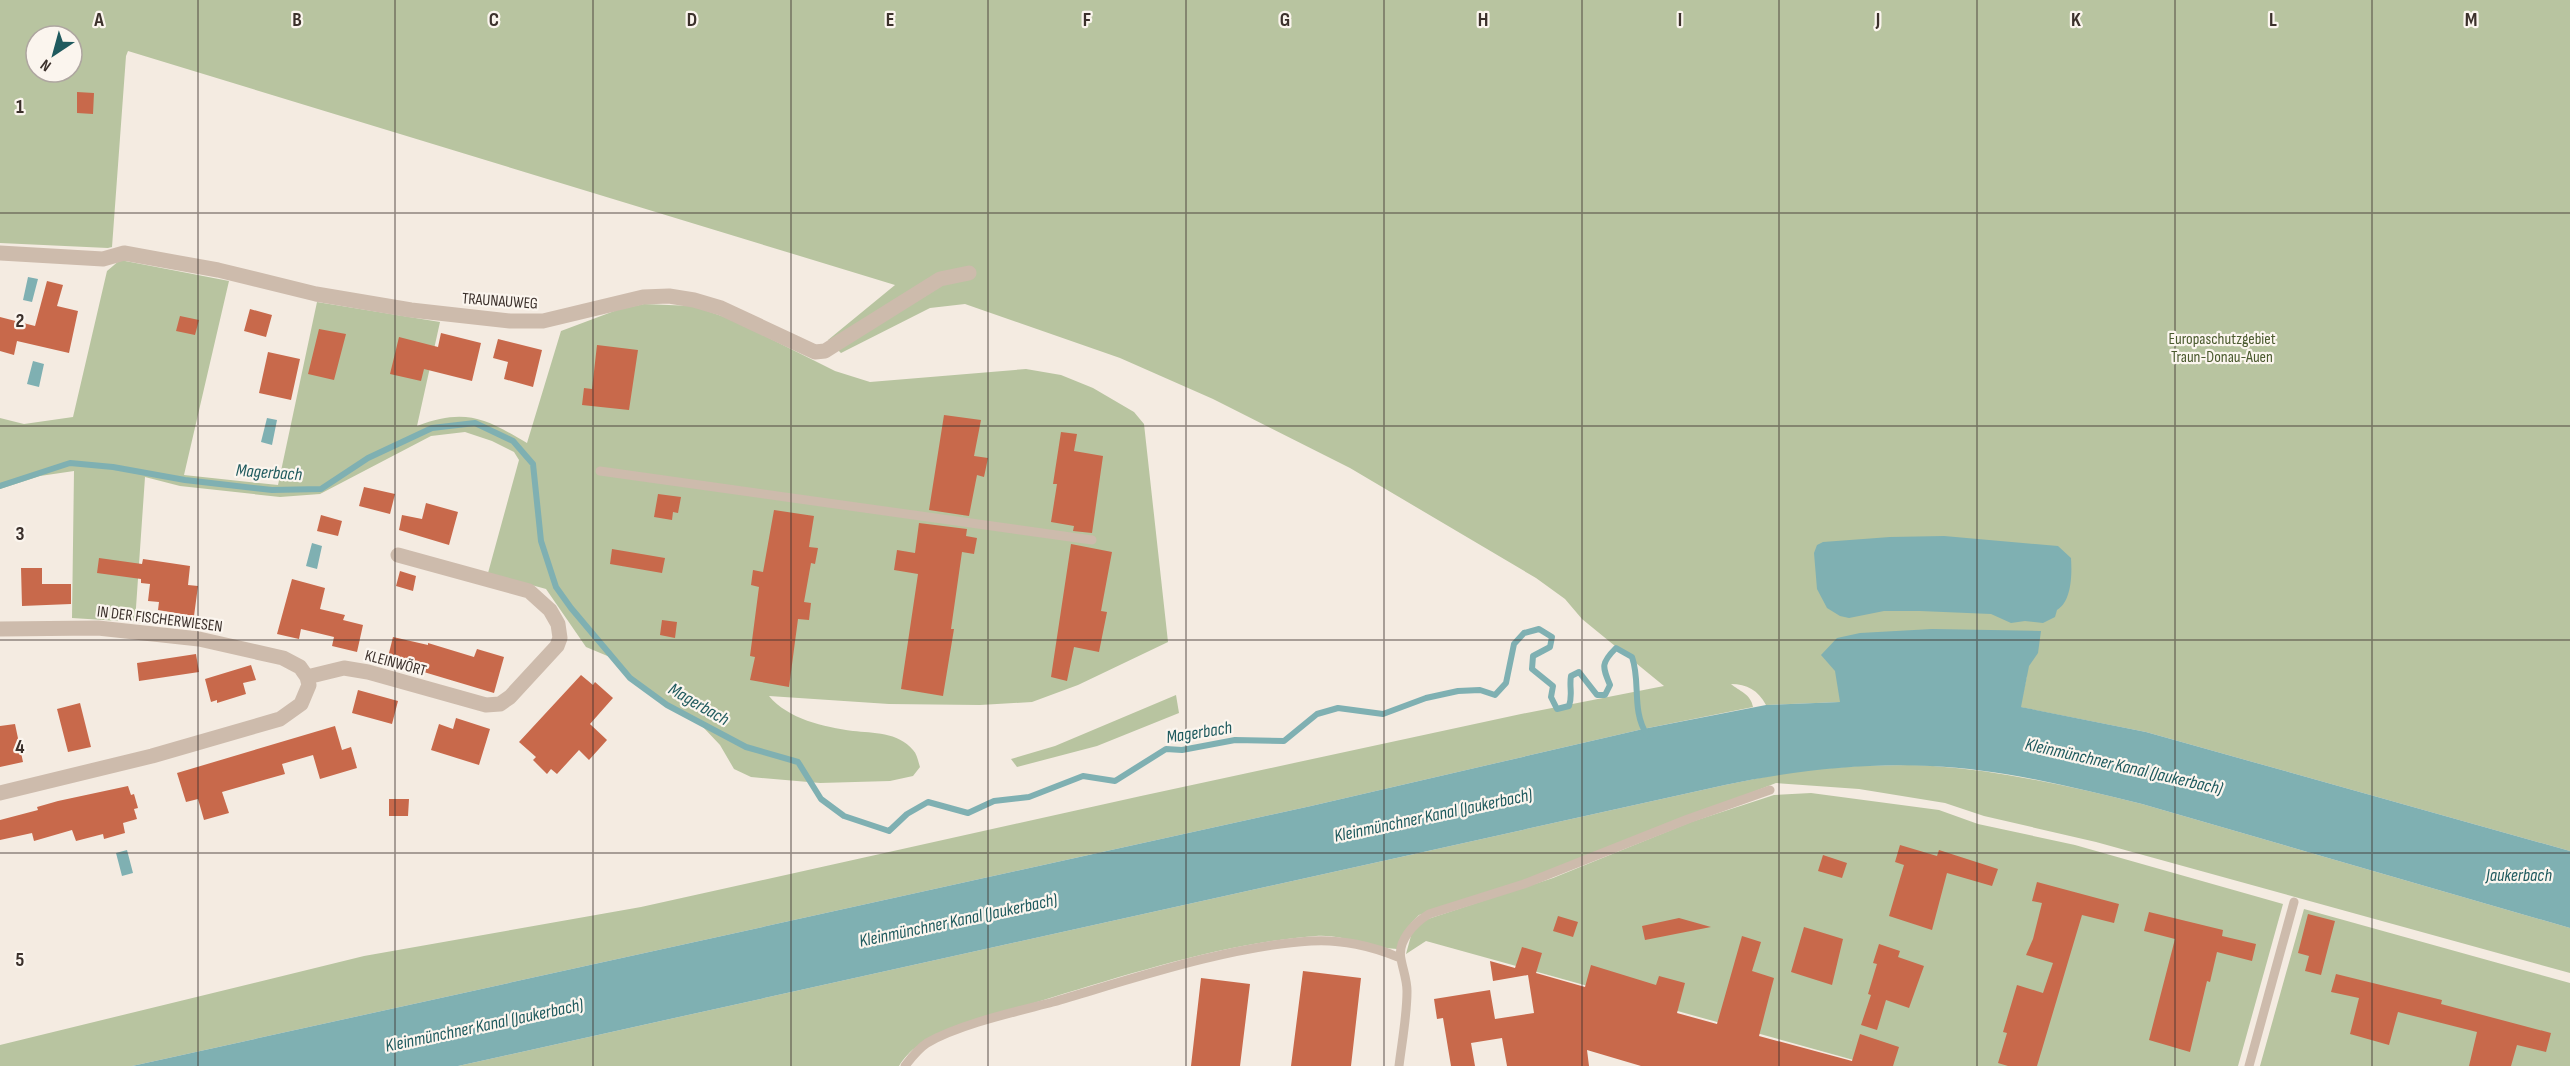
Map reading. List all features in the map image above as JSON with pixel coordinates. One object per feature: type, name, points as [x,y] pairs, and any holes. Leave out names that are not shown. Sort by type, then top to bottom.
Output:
[{"type":"street","name":"TRAUNAUWEG","points":[[0,253],[103,259],[124,253],[218,270],[348,299],[411,310],[510,321],[543,321],[644,297],[669,296],[721,308],[815,352],[825,351],[940,279],[969,273]]},
{"type":"street","name":"KLEINWÖRT","points":[[307,676],[344,668],[368,672],[486,705],[500,704],[510,697],[556,646],[560,638],[558,624],[545,604],[529,591],[398,555]]},
{"type":"street","name":"IN DER FISCHERWIESEN","points":[[0,629],[98,627],[199,639],[283,658],[300,667],[307,676]]},
{"type":"street","points":[[0,793],[152,756],[280,719],[301,704],[309,685],[307,676]]},
{"type":"lane","points":[[600,471],[1092,540]]},
{"type":"lane","points":[[1399,1066],[1407,991],[1405,971],[1400,958],[1411,928],[1429,914],[1524,884],[1688,819],[1770,790]]},
{"type":"lane","points":[[2249,1066],[2295,902]]},
{"type":"lane","points":[[905,1066],[914,1053],[927,1043],[980,1023],[1229,954],[1279,945],[1331,941],[1400,958]]},
{"type":"green space","name":"Europaschutzgebiet Traun-Donau-Auen","points":[[0,0],[2570,0],[2570,851],[2146,732],[2020,707],[2027,675],[1841,702],[1766,705],[1751,689],[1731,684],[1747,696],[1753,707],[1643,729],[1311,806],[132,1066],[0,1066],[0,1045],[364,956],[641,907],[1141,796],[1521,714],[1664,686],[1582,619],[1565,599],[1536,578],[1350,468],[1213,399],[1120,358],[965,304],[930,308],[841,353],[828,340],[895,285],[128,51],[112,247],[0,243]]},
{"type":"green space","points":[[120,260],[229,281],[184,475],[278,485],[317,302],[440,322],[417,426],[449,418],[474,418],[499,427],[527,443],[561,331],[617,310],[644,304],[693,306],[733,320],[835,371],[870,382],[1026,369],[1061,375],[1093,388],[1134,412],[1144,424],[1168,642],[1078,685],[1032,702],[980,705],[889,704],[769,696],[786,711],[807,721],[842,729],[885,734],[900,740],[914,752],[920,767],[913,776],[890,781],[820,783],[751,777],[734,769],[720,745],[703,727],[631,677],[617,660],[586,647],[546,589],[488,573],[519,460],[514,452],[492,441],[465,432],[431,436],[320,494],[280,497],[180,486],[145,477],[135,622],[72,618],[74,471],[40,476],[0,489],[0,418],[24,424],[73,417],[107,271]]},
{"type":"green space","points":[[1176,695],[1179,713],[1097,746],[1017,767],[1011,759],[1055,746]]},
{"type":"green space","points":[[1914,765],[1960,768],[2038,780],[2142,804],[2570,928],[2570,973],[2096,842],[1984,816],[1945,803],[1859,789],[1776,783],[1526,881],[1419,915],[1412,922],[1397,949],[1337,937],[1316,936],[1215,952],[1115,978],[949,1030],[918,1046],[899,1066],[458,1066],[1725,785],[1794,771]]},
{"type":"green space","points":[[1811,793],[1939,810],[1978,824],[2075,845],[2283,904],[2238,1066],[1875,1066],[1426,941],[1406,954],[1412,932],[1425,920],[1553,878],[1691,822],[1774,795]]},
{"type":"green space","points":[[2304,909],[2570,983],[2570,1066],[2260,1066]]},
{"type":"water","points":[[28,277],[38,279],[32,302],[23,300]]},
{"type":"water","points":[[33,361],[44,364],[39,387],[27,384]]},
{"type":"water","points":[[267,418],[277,420],[272,445],[261,442]]},
{"type":"water","points":[[1944,536],[2058,546],[2071,558],[2071,579],[2066,600],[2057,610],[2055,617],[2043,623],[2025,621],[2011,623],[1991,614],[1920,611],[1884,611],[1849,618],[1840,616],[1827,608],[1817,589],[1814,553],[1817,545],[1823,542]]},
{"type":"water","points":[[312,543],[322,546],[317,569],[306,566]]},
{"type":"water","name":"Jaukerbach","points":[[1932,629],[2041,631],[2038,653],[2029,666],[2021,707],[2146,732],[2570,851],[2570,928],[2142,804],[2063,785],[1957,768],[1904,765],[1852,767],[1801,772],[1725,785],[458,1066],[132,1066],[1311,806],[1643,729],[1766,705],[1840,702],[1835,671],[1821,655],[1837,638],[1860,633]]},
{"type":"water","points":[[127,850],[133,873],[122,876],[116,853]]},
{"type":"building","points":[[77,92],[94,93],[93,114],[77,113]]},
{"type":"building","points":[[47,281],[63,285],[57,306],[78,311],[69,353],[17,341],[14,355],[0,351],[0,317],[35,326]]},
{"type":"building","points":[[250,309],[272,315],[266,337],[244,331]]},
{"type":"building","points":[[180,316],[199,320],[195,335],[176,331]]},
{"type":"building","points":[[319,329],[346,334],[334,380],[308,374]]},
{"type":"building","points":[[441,333],[481,343],[472,381],[424,369],[421,381],[390,374],[399,337],[438,347]]},
{"type":"building","points":[[498,339],[542,350],[533,387],[504,379],[508,362],[493,358]]},
{"type":"building","points":[[597,345],[638,350],[629,410],[582,405],[584,388],[592,389]]},
{"type":"building","points":[[268,352],[300,359],[291,400],[259,393]]},
{"type":"building","points":[[944,415],[981,420],[974,456],[988,458],[984,477],[977,475],[969,516],[929,510]]},
{"type":"building","points":[[1061,432],[1077,434],[1074,451],[1103,456],[1092,533],[1073,531],[1074,526],[1051,522],[1057,484],[1053,484]]},
{"type":"building","points":[[364,487],[395,494],[390,514],[359,506]]},
{"type":"building","points":[[658,494],[681,497],[678,513],[673,512],[672,520],[654,517]]},
{"type":"building","points":[[426,503],[458,512],[449,545],[399,530],[402,515],[422,519]]},
{"type":"building","points":[[774,510],[814,516],[809,547],[818,548],[815,564],[811,563],[804,602],[811,603],[809,620],[798,619],[789,687],[750,680],[755,657],[750,656],[759,587],[751,585],[753,570],[763,572]]},
{"type":"building","points":[[321,515],[342,521],[338,536],[317,531]]},
{"type":"building","points":[[919,523],[967,529],[966,536],[977,538],[974,554],[962,552],[951,629],[954,629],[943,696],[901,689],[918,574],[894,570],[897,550],[915,553]]},
{"type":"building","points":[[1071,544],[1112,552],[1101,611],[1107,612],[1099,652],[1074,647],[1067,681],[1051,677]]},
{"type":"building","points":[[612,549],[665,558],[662,573],[610,564]]},
{"type":"building","points":[[99,558],[142,564],[143,559],[190,566],[188,585],[198,586],[194,616],[158,610],[159,602],[148,601],[150,584],[141,583],[141,579],[97,573]]},
{"type":"building","points":[[21,568],[42,568],[42,584],[71,584],[71,604],[22,606]]},
{"type":"building","points":[[400,571],[416,576],[413,591],[396,586]]},
{"type":"building","points":[[292,579],[325,588],[320,609],[345,615],[343,620],[363,625],[357,652],[332,646],[334,637],[301,629],[299,639],[277,634]]},
{"type":"building","points":[[662,620],[677,622],[675,638],[660,635]]},
{"type":"building","points":[[393,637],[428,645],[428,643],[474,657],[477,649],[504,657],[494,693],[387,661]]},
{"type":"building","points":[[196,654],[199,672],[139,681],[137,663]]},
{"type":"building","points":[[251,665],[256,680],[243,683],[246,694],[217,703],[217,700],[211,702],[205,679]]},
{"type":"building","points":[[581,675],[593,685],[595,682],[613,698],[590,724],[607,740],[589,760],[579,750],[557,774],[551,769],[547,774],[533,760],[536,757],[519,742]]},
{"type":"building","points":[[358,690],[398,701],[392,724],[352,713]]},
{"type":"building","points":[[80,703],[91,747],[68,752],[57,709]]},
{"type":"building","points":[[456,718],[490,729],[479,765],[431,750],[439,724],[453,729]]},
{"type":"building","points":[[15,724],[23,762],[0,767],[0,726]]},
{"type":"building","points":[[335,726],[342,750],[351,747],[357,768],[320,779],[313,755],[282,764],[285,774],[222,792],[229,813],[204,820],[198,799],[186,802],[177,773]]},
{"type":"building","points":[[128,786],[131,795],[134,794],[138,808],[134,809],[137,819],[123,823],[125,833],[104,839],[103,834],[76,841],[72,830],[34,841],[32,833],[0,840],[0,820],[38,810],[37,807],[58,801]]},
{"type":"building","points":[[389,799],[409,799],[408,816],[389,816]]},
{"type":"building","points":[[1900,845],[1937,856],[1939,850],[1998,869],[1992,886],[1947,873],[1932,930],[1889,916],[1904,865],[1895,862]]},
{"type":"building","points":[[1823,855],[1847,863],[1842,878],[1818,871]]},
{"type":"building","points":[[2037,882],[2119,904],[2114,923],[2082,915],[2037,1066],[2008,1066],[1998,1063],[2007,1033],[2003,1032],[2017,985],[2043,993],[2053,963],[2026,955],[2033,939],[2042,903],[2032,901]]},
{"type":"building","points":[[2149,912],[2223,930],[2222,936],[2256,944],[2252,961],[2217,952],[2210,982],[2207,981],[2190,1052],[2149,1040],[2175,939],[2144,931]]},
{"type":"building","points":[[2308,914],[2335,921],[2321,975],[2305,971],[2309,956],[2298,953]]},
{"type":"building","points":[[1558,916],[1578,922],[1573,937],[1553,931]]},
{"type":"building","points":[[1679,918],[1711,927],[1645,940],[1642,926]]},
{"type":"building","points":[[1804,927],[1843,939],[1832,985],[1791,972]]},
{"type":"building","points":[[1742,936],[1761,942],[1752,971],[1774,978],[1759,1036],[1852,1061],[1860,1034],[1899,1047],[1893,1066],[1641,1066],[1587,1050],[1589,1066],[1507,1066],[1502,1038],[1471,1043],[1475,1066],[1451,1066],[1443,1018],[1437,1019],[1434,999],[1490,990],[1495,1019],[1534,1013],[1528,975],[1493,981],[1490,961],[1515,968],[1522,947],[1542,953],[1536,973],[1585,987],[1591,965],[1656,985],[1659,976],[1685,983],[1677,1013],[1717,1024]]},
{"type":"building","points":[[1879,944],[1900,951],[1898,957],[1924,966],[1909,1008],[1886,1000],[1877,1030],[1861,1025],[1871,995],[1868,994],[1877,964],[1873,963]]},
{"type":"building","points":[[1303,971],[1361,978],[1351,1066],[1291,1066]]},
{"type":"building","points":[[2336,974],[2442,1000],[2441,1004],[2551,1033],[2546,1052],[2517,1045],[2511,1066],[2469,1066],[2477,1032],[2398,1012],[2389,1045],[2350,1034],[2359,998],[2331,992]]},
{"type":"building","points":[[1201,978],[1250,984],[1240,1066],[1191,1066]]},
{"type":"waterway","name":"Magerbach","points":[[0,486],[70,463],[272,490],[321,489],[368,458],[432,428],[475,423],[513,441],[533,464],[541,541],[556,587],[630,678],[667,705],[746,747],[798,762],[821,799],[844,816],[889,831],[907,814],[928,802],[968,813],[994,801],[1029,797],[1083,776],[1115,781],[1166,749],[1182,750],[1235,740],[1284,741],[1317,714],[1338,708],[1383,714],[1426,698],[1458,691],[1480,690],[1495,695],[1506,683],[1514,644],[1524,633],[1539,629],[1552,637],[1550,647],[1533,656],[1532,669],[1553,686],[1551,697],[1557,709],[1569,706],[1571,676],[1579,672],[1597,695],[1605,695],[1610,685],[1604,669],[1605,661],[1616,648],[1632,657],[1635,667],[1639,716],[1647,735]]},
{"type":"water label","name":"Kleinmünchner Kanal (Jaukerbach)","points":[[2124,766]]},
{"type":"water label","name":"Kleinmünchner Kanal (Jaukerbach)","points":[[1433,815]]},
{"type":"water label","name":"Kleinmünchner Kanal (Jaukerbach)","points":[[958,920]]},
{"type":"water label","name":"Kleinmünchner Kanal (Jaukerbach)","points":[[484,1025]]}]
